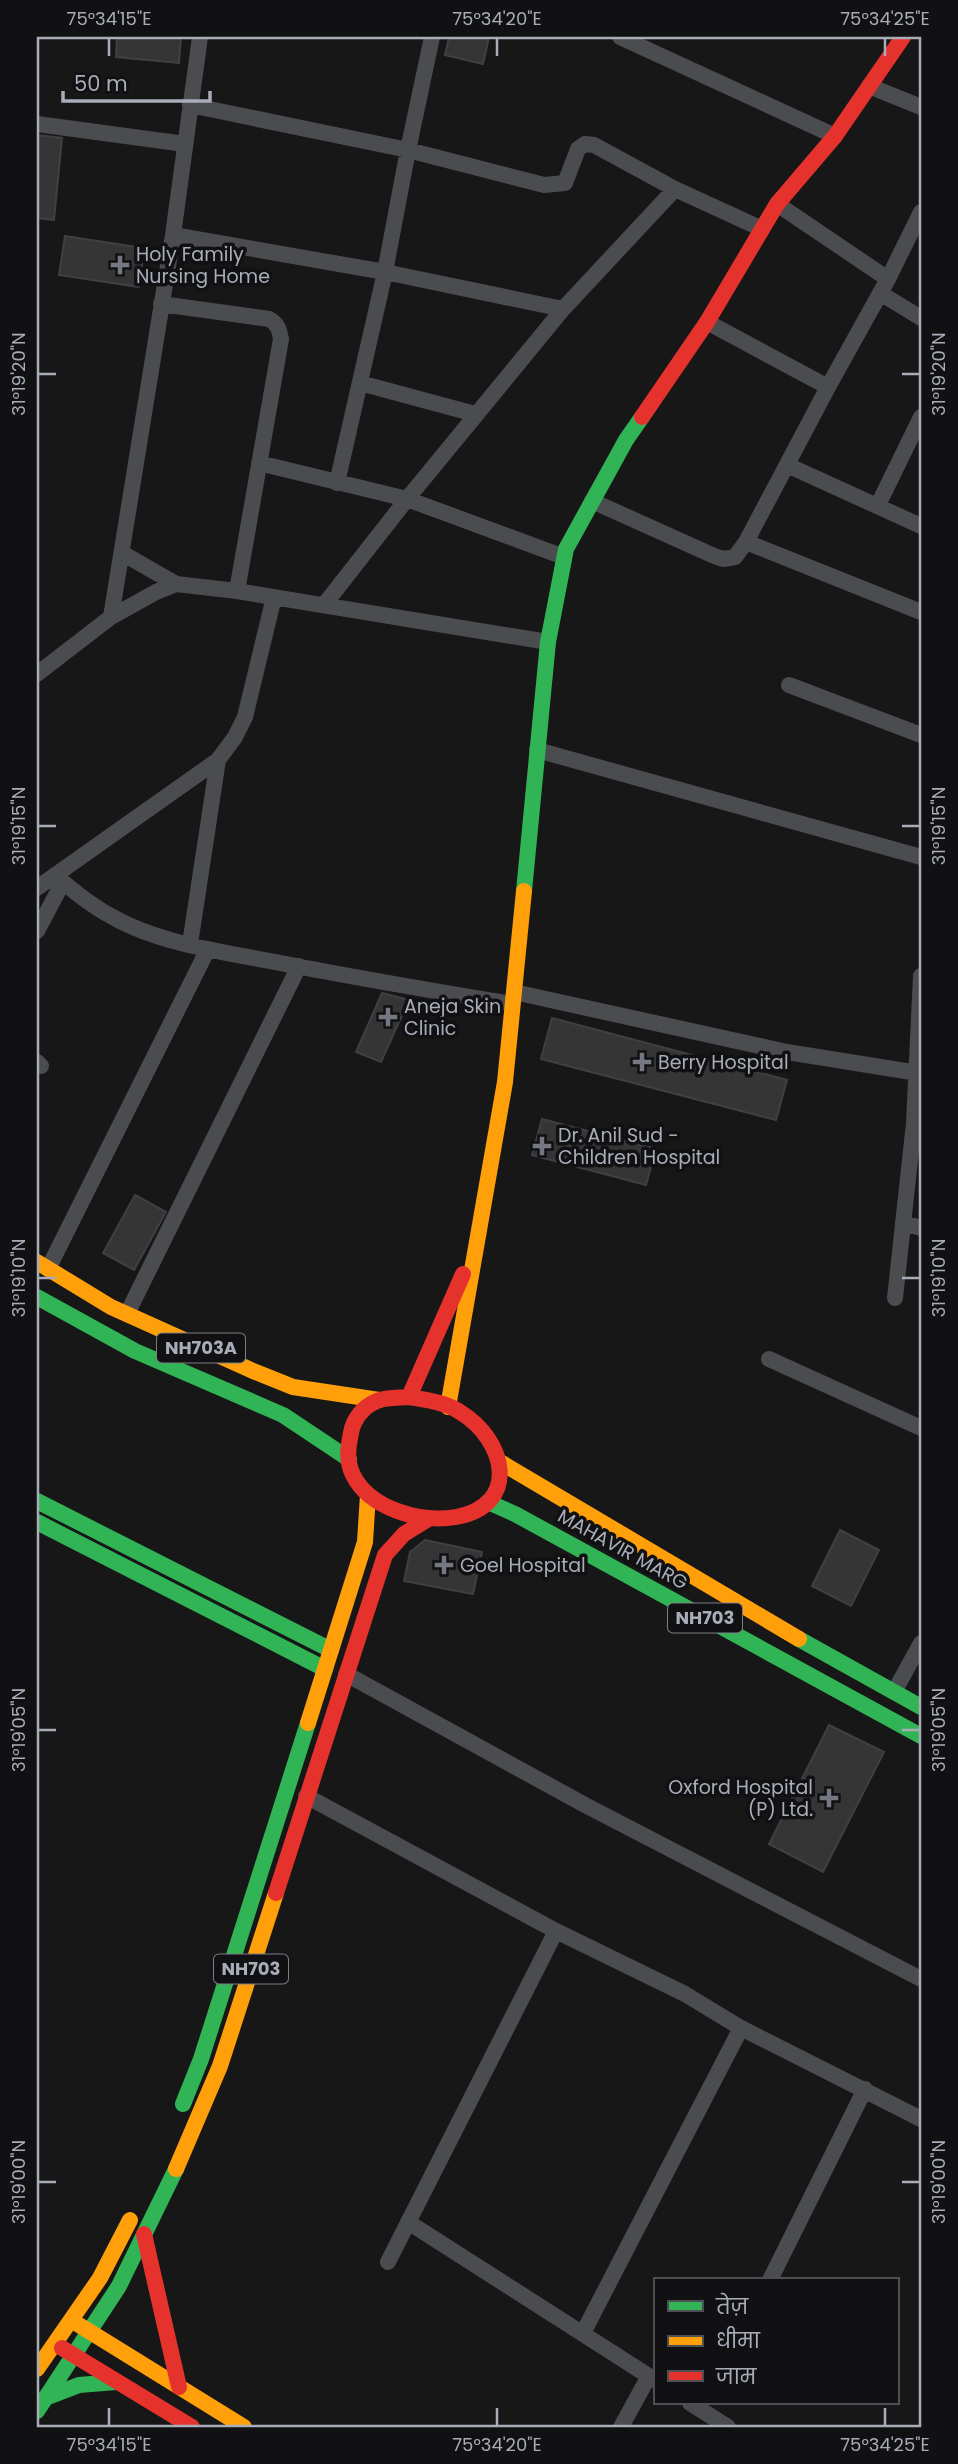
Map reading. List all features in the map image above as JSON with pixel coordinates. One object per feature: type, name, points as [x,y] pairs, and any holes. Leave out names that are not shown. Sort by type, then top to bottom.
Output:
[{"type":"main road","points":[[448,1407],[505,1082],[548,642],[566,549],[626,440],[707,322],[777,204],[835,136],[903,37]]},
{"type":"main road","points":[[409,1397],[477,1243]]},
{"type":"main road","name":"NH703A","points":[[42,1265],[127,1314],[253,1371],[293,1387],[379,1400]]},
{"type":"main road","name":"NH703A","points":[[37,1297],[135,1351],[283,1415],[349,1459]]},
{"type":"main road","points":[[409,1397],[448,1407],[460,1412],[483,1431],[500,1462],[498,1486],[488,1502],[475,1513],[452,1519],[430,1518],[404,1515],[383,1506],[368,1495],[355,1478],[349,1459],[349,1438],[354,1422],[365,1408],[379,1400],[409,1397]]},
{"type":"main road","name":"MAHAVIR MARG","points":[[500,1462],[816,1649],[921,1707]]},
{"type":"main road","name":"NH703","points":[[175,2123],[201,2059],[365,1542],[368,1495]]},
{"type":"main road","points":[[37,1501],[331,1650]]},
{"type":"main road","name":"MAHAVIR MARG","points":[[488,1502],[539,1527],[921,1736]]},
{"type":"main road","name":"NH703","points":[[41,2405],[119,2286],[176,2169],[220,2066],[386,1555],[404,1534],[430,1518]]},
{"type":"main road","points":[[37,1522],[325,1669]]},
{"type":"main road","points":[[189,2088],[206,2096]]},
{"type":"main road","points":[[37,2369],[100,2278],[137,2206]]},
{"type":"main road","points":[[144,2234],[179,2387]]},
{"type":"main road","points":[[70,2319],[244,2427]]},
{"type":"main road","points":[[54,2343],[192,2427]]},
{"type":"main road","points":[[41,2405],[68,2386],[94,2381],[117,2382]]},
{"type":"street","points":[[111,617],[173,235],[200,37]]},
{"type":"street","points":[[337,483],[386,272],[432,37]]},
{"type":"street","points":[[620,37],[835,136]]},
{"type":"street","points":[[869,86],[921,107]]},
{"type":"street","points":[[190,105],[408,150],[544,185],[555,185],[568,180],[578,149],[589,144],[594,145],[674,188],[762,229]]},
{"type":"street","points":[[37,124],[185,144]]},
{"type":"street","points":[[324,605],[562,309],[674,188]]},
{"type":"street","points":[[777,204],[884,286],[921,318]]},
{"type":"street","points":[[592,501],[723,559],[735,557],[746,542],[921,212]]},
{"type":"street","points":[[173,235],[386,272],[562,309]]},
{"type":"street","points":[[161,304],[269,319],[276,323],[281,339],[237,591]]},
{"type":"street","points":[[707,322],[828,387]]},
{"type":"street","points":[[360,383],[475,414]]},
{"type":"street","points":[[878,505],[921,417]]},
{"type":"street","points":[[259,463],[407,499],[564,557]]},
{"type":"street","points":[[787,465],[921,526]]},
{"type":"street","points":[[746,542],[921,612]]},
{"type":"street","points":[[122,552],[176,584],[237,591],[548,642]]},
{"type":"street","points":[[37,674],[111,617],[176,584]]},
{"type":"street","points":[[37,888],[59,878],[218,760],[236,737],[245,716],[274,597]]},
{"type":"street","points":[[789,685],[921,736]]},
{"type":"street","points":[[537,750],[921,857]]},
{"type":"street","points":[[190,944],[218,760]]},
{"type":"street","points":[[37,931],[59,878]]},
{"type":"street","points":[[59,878],[77,895],[113,918],[158,936],[208,949],[299,966],[513,998],[787,1052],[918,1073]]},
{"type":"street","points":[[42,1265],[208,949]]},
{"type":"street","points":[[127,1314],[299,966]]},
{"type":"street","points":[[895,1298],[918,1124],[921,976]]},
{"type":"street","points":[[903,1223],[921,1228]]},
{"type":"street","points":[[769,1359],[921,1428]]},
{"type":"street","points":[[894,1692],[921,1643]]},
{"type":"street","points":[[346,1674],[585,1805],[921,1979]]},
{"type":"street","points":[[306,1796],[556,1931],[685,1994],[741,2028],[921,2119]]},
{"type":"street","points":[[388,2262],[556,1931]]},
{"type":"street","points":[[583,2333],[741,2028]]},
{"type":"street","points":[[772,2278],[865,2089]]},
{"type":"street","points":[[408,2222],[652,2378],[621,2427]]},
{"type":"street","points":[[708,2408],[728,2427]]},
{"type":"building","points":[[117,37],[181,37],[179,63],[116,57]]},
{"type":"building","points":[[449,37],[489,37],[483,64],[445,55]]},
{"type":"building","points":[[37,135],[62,138],[54,220],[37,218]]},
{"type":"building","points":[[65,236],[144,248],[139,287],[59,275]]},
{"type":"building","points":[[382,993],[409,1000],[381,1062],[356,1052]]},
{"type":"building","points":[[552,1018],[787,1080],[776,1120],[541,1059]]},
{"type":"building","points":[[542,1119],[656,1149],[646,1185],[532,1155]]},
{"type":"building","points":[[135,1195],[166,1212],[134,1270],[103,1253]]},
{"type":"building","points":[[840,1530],[879,1550],[851,1606],[812,1586]]},
{"type":"building","points":[[425,1540],[482,1552],[473,1594],[404,1581],[410,1552]]},
{"type":"building","points":[[829,1725],[884,1752],[823,1872],[769,1844]]},
{"type":"traffic: fast","points":[[524,891],[548,642],[566,549],[626,440],[642,417]]},
{"type":"traffic: fast","points":[[37,1297],[135,1351],[283,1415],[349,1459]]},
{"type":"traffic: fast","points":[[37,1501],[331,1650]]},
{"type":"traffic: fast","points":[[488,1502],[515,1514],[921,1736]]},
{"type":"traffic: fast","points":[[37,1522],[325,1669]]},
{"type":"traffic: fast","points":[[799,1639],[921,1707]]},
{"type":"traffic: fast","points":[[183,2104],[201,2059],[308,1723]]},
{"type":"traffic: fast","points":[[37,2411],[119,2286],[176,2169]]},
{"type":"traffic: fast","points":[[45,2398],[79,2385],[116,2382]]},
{"type":"traffic: slow","points":[[448,1407],[505,1082],[524,891]]},
{"type":"traffic: slow","points":[[37,1262],[111,1307],[253,1371],[293,1387],[379,1400]]},
{"type":"traffic: slow","points":[[500,1462],[799,1639]]},
{"type":"traffic: slow","points":[[308,1723],[365,1542],[368,1495]]},
{"type":"traffic: slow","points":[[176,2169],[220,2066],[276,1893]]},
{"type":"traffic: slow","points":[[37,2369],[100,2278],[130,2220]]},
{"type":"traffic: slow","points":[[79,2325],[244,2427]]},
{"type":"traffic: jam","points":[[642,417],[707,322],[777,204],[835,136],[903,37]]},
{"type":"traffic: jam","points":[[409,1397],[463,1274]]},
{"type":"traffic: jam","points":[[409,1397],[435,1402],[460,1412],[476,1424],[488,1439],[500,1470],[498,1486],[491,1499],[477,1510],[456,1517],[442,1518],[427,1518],[397,1511],[371,1497],[353,1475],[348,1449],[357,1418],[377,1401],[409,1397]]},
{"type":"traffic: jam","points":[[276,1893],[385,1555],[404,1534],[430,1518]]},
{"type":"traffic: jam","points":[[144,2234],[179,2387]]},
{"type":"traffic: jam","points":[[62,2348],[192,2427]]},
{"type":"place","name":"Holy Family Nursing Home","points":[[120,265]]},
{"type":"place","name":"Aneja Skin Clinic","points":[[388,1017]]},
{"type":"place","name":"Berry Hospital","points":[[642,1062]]},
{"type":"place","name":"Dr. Anil Sud - Children Hospital","points":[[542,1146]]},
{"type":"place","name":"Goel Hospital","points":[[444,1565]]},
{"type":"place","name":"Oxford Hospital (P) Ltd.","points":[[829,1798]]}]
